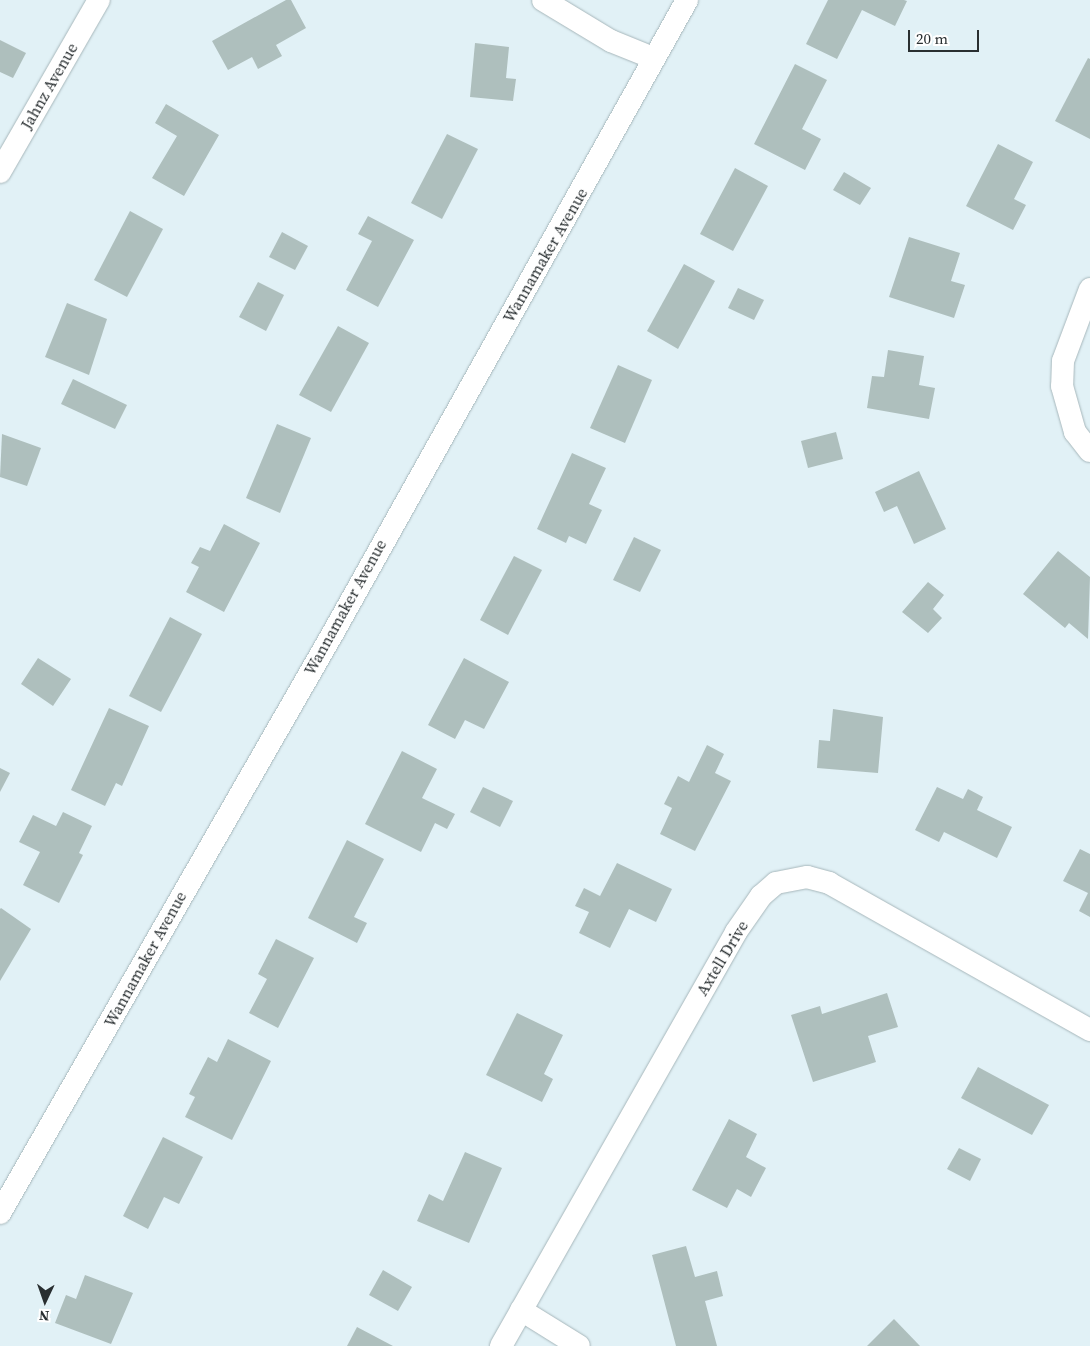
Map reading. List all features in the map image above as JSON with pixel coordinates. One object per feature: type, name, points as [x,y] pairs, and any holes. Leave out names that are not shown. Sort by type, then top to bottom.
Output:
[{"type":"street","name":"Jahnz Avenue","points":[[0,172],[98,0]]},
{"type":"street","points":[[543,0],[611,41],[653,58]]},
{"type":"street","name":"Wannamaker Avenue","points":[[0,1213],[333,633],[687,0]]},
{"type":"street","points":[[1090,289],[1064,361],[1062,386],[1075,432],[1090,450]]},
{"type":"street","name":"Axtell Drive","points":[[501,1346],[736,932],[760,896],[776,883],[807,878],[829,883],[1090,1030]]},
{"type":"street","points":[[522,1310],[579,1346]]},
{"type":"building","points":[[286,0],[291,0],[306,28],[276,45],[282,56],[258,69],[252,57],[228,70],[212,41]]},
{"type":"building","points":[[828,0],[907,1],[895,26],[862,10],[837,59],[806,44]]},
{"type":"building","points":[[0,40],[26,53],[13,78],[0,72]]},
{"type":"building","points":[[475,43],[509,47],[506,78],[516,79],[513,101],[470,97]]},
{"type":"building","points":[[1088,58],[1090,59],[1090,139],[1055,121]]},
{"type":"building","points":[[795,64],[827,80],[802,129],[821,139],[805,170],[754,144]]},
{"type":"building","points":[[166,104],[219,135],[184,196],[152,178],[177,136],[155,123]]},
{"type":"building","points":[[447,134],[478,149],[442,219],[411,203]]},
{"type":"building","points":[[998,144],[1033,162],[1014,199],[1026,205],[1013,230],[966,206]]},
{"type":"building","points":[[735,168],[768,186],[733,251],[700,234]]},
{"type":"building","points":[[844,172],[871,188],[860,205],[833,190]]},
{"type":"building","points":[[130,211],[163,229],[127,297],[94,280]]},
{"type":"building","points":[[368,216],[414,240],[378,307],[346,290],[372,241],[358,234]]},
{"type":"building","points":[[282,232],[308,246],[295,270],[269,257]]},
{"type":"building","points":[[909,237],[960,253],[951,281],[965,285],[954,318],[889,297]]},
{"type":"building","points":[[684,264],[715,281],[678,349],[647,331]]},
{"type":"building","points":[[258,282],[284,295],[266,331],[239,317]]},
{"type":"building","points":[[738,288],[764,300],[754,320],[728,308]]},
{"type":"building","points":[[67,303],[107,319],[89,375],[45,357]]},
{"type":"building","points":[[338,326],[369,343],[331,412],[299,395]]},
{"type":"building","points":[[888,350],[924,356],[919,385],[935,388],[929,419],[867,408],[872,376],[884,377]]},
{"type":"building","points":[[618,365],[652,380],[625,443],[590,428]]},
{"type":"building","points":[[73,379],[127,405],[115,429],[61,404]]},
{"type":"building","points":[[277,424],[311,438],[280,513],[246,498]]},
{"type":"building","points":[[836,432],[843,459],[808,468],[801,441]]},
{"type":"building","points":[[2,434],[41,448],[27,486],[0,477]]},
{"type":"building","points":[[572,453],[606,468],[589,504],[602,510],[586,544],[569,536],[566,543],[537,529]]},
{"type":"building","points":[[919,471],[946,529],[914,544],[897,506],[884,512],[875,492]]},
{"type":"building","points":[[224,524],[260,543],[224,612],[186,592],[199,567],[191,563],[200,547],[210,551]]},
{"type":"building","points":[[634,537],[661,550],[640,592],[613,580]]},
{"type":"building","points":[[1058,551],[1090,577],[1088,639],[1069,623],[1065,628],[1023,594]]},
{"type":"building","points":[[514,556],[542,570],[508,635],[480,620]]},
{"type":"building","points":[[928,582],[944,595],[933,609],[942,618],[928,633],[902,612]]},
{"type":"building","points":[[170,617],[202,634],[161,712],[129,696]]},
{"type":"building","points":[[38,658],[71,679],[53,706],[21,684]]},
{"type":"building","points":[[464,658],[509,682],[484,729],[465,720],[455,739],[428,725]]},
{"type":"building","points":[[109,708],[149,726],[122,786],[116,783],[105,806],[71,790]]},
{"type":"building","points":[[833,709],[883,717],[878,773],[817,768],[819,740],[830,741]]},
{"type":"building","points":[[707,745],[724,754],[715,773],[731,781],[695,851],[660,834],[672,808],[664,804],[678,776],[689,782]]},
{"type":"building","points":[[402,751],[437,769],[422,798],[455,814],[447,829],[435,823],[421,852],[365,824]]},
{"type":"building","points":[[0,768],[10,773],[0,792]]},
{"type":"building","points":[[483,787],[513,801],[500,827],[470,812]]},
{"type":"building","points":[[937,787],[963,799],[968,789],[983,797],[977,810],[1012,827],[997,858],[944,832],[939,842],[915,830]]},
{"type":"building","points":[[63,812],[92,826],[79,853],[83,855],[59,903],[23,885],[40,852],[19,842],[33,815],[56,826]]},
{"type":"building","points":[[347,840],[384,859],[354,917],[367,923],[357,943],[308,918]]},
{"type":"building","points":[[1080,849],[1090,854],[1090,917],[1079,911],[1088,893],[1063,881]]},
{"type":"building","points":[[617,863],[672,889],[656,922],[629,909],[610,948],[579,933],[589,912],[575,906],[584,888],[600,896]]},
{"type":"building","points":[[0,909],[31,929],[0,981]]},
{"type":"building","points":[[276,939],[314,958],[278,1028],[249,1013],[267,979],[258,974]]},
{"type":"building","points":[[887,993],[898,1027],[868,1036],[876,1062],[813,1082],[791,1015],[820,1006],[822,1014]]},
{"type":"building","points":[[517,1013],[563,1035],[544,1074],[553,1079],[542,1102],[486,1075]]},
{"type":"building","points":[[228,1039],[271,1061],[232,1140],[185,1117],[195,1097],[189,1094],[208,1057],[217,1062]]},
{"type":"building","points":[[978,1067],[1049,1105],[1032,1135],[961,1098]]},
{"type":"building","points":[[729,1119],[757,1134],[746,1157],[766,1168],[751,1197],[737,1189],[727,1208],[692,1190]]},
{"type":"building","points":[[163,1137],[203,1157],[179,1204],[164,1197],[148,1229],[123,1216]]},
{"type":"building","points":[[959,1148],[981,1159],[970,1181],[947,1169]]},
{"type":"building","points":[[465,1152],[502,1168],[469,1243],[417,1221],[429,1194],[443,1201]]},
{"type":"building","points":[[686,1246],[695,1277],[717,1271],[723,1296],[705,1301],[717,1346],[676,1346],[652,1255]]},
{"type":"building","points":[[383,1270],[412,1287],[398,1311],[369,1295]]},
{"type":"building","points":[[85,1275],[133,1293],[111,1344],[55,1323],[66,1295],[76,1299]]},
{"type":"building","points":[[894,1319],[920,1346],[867,1346]]},
{"type":"building","points":[[357,1327],[393,1346],[347,1346]]}]
